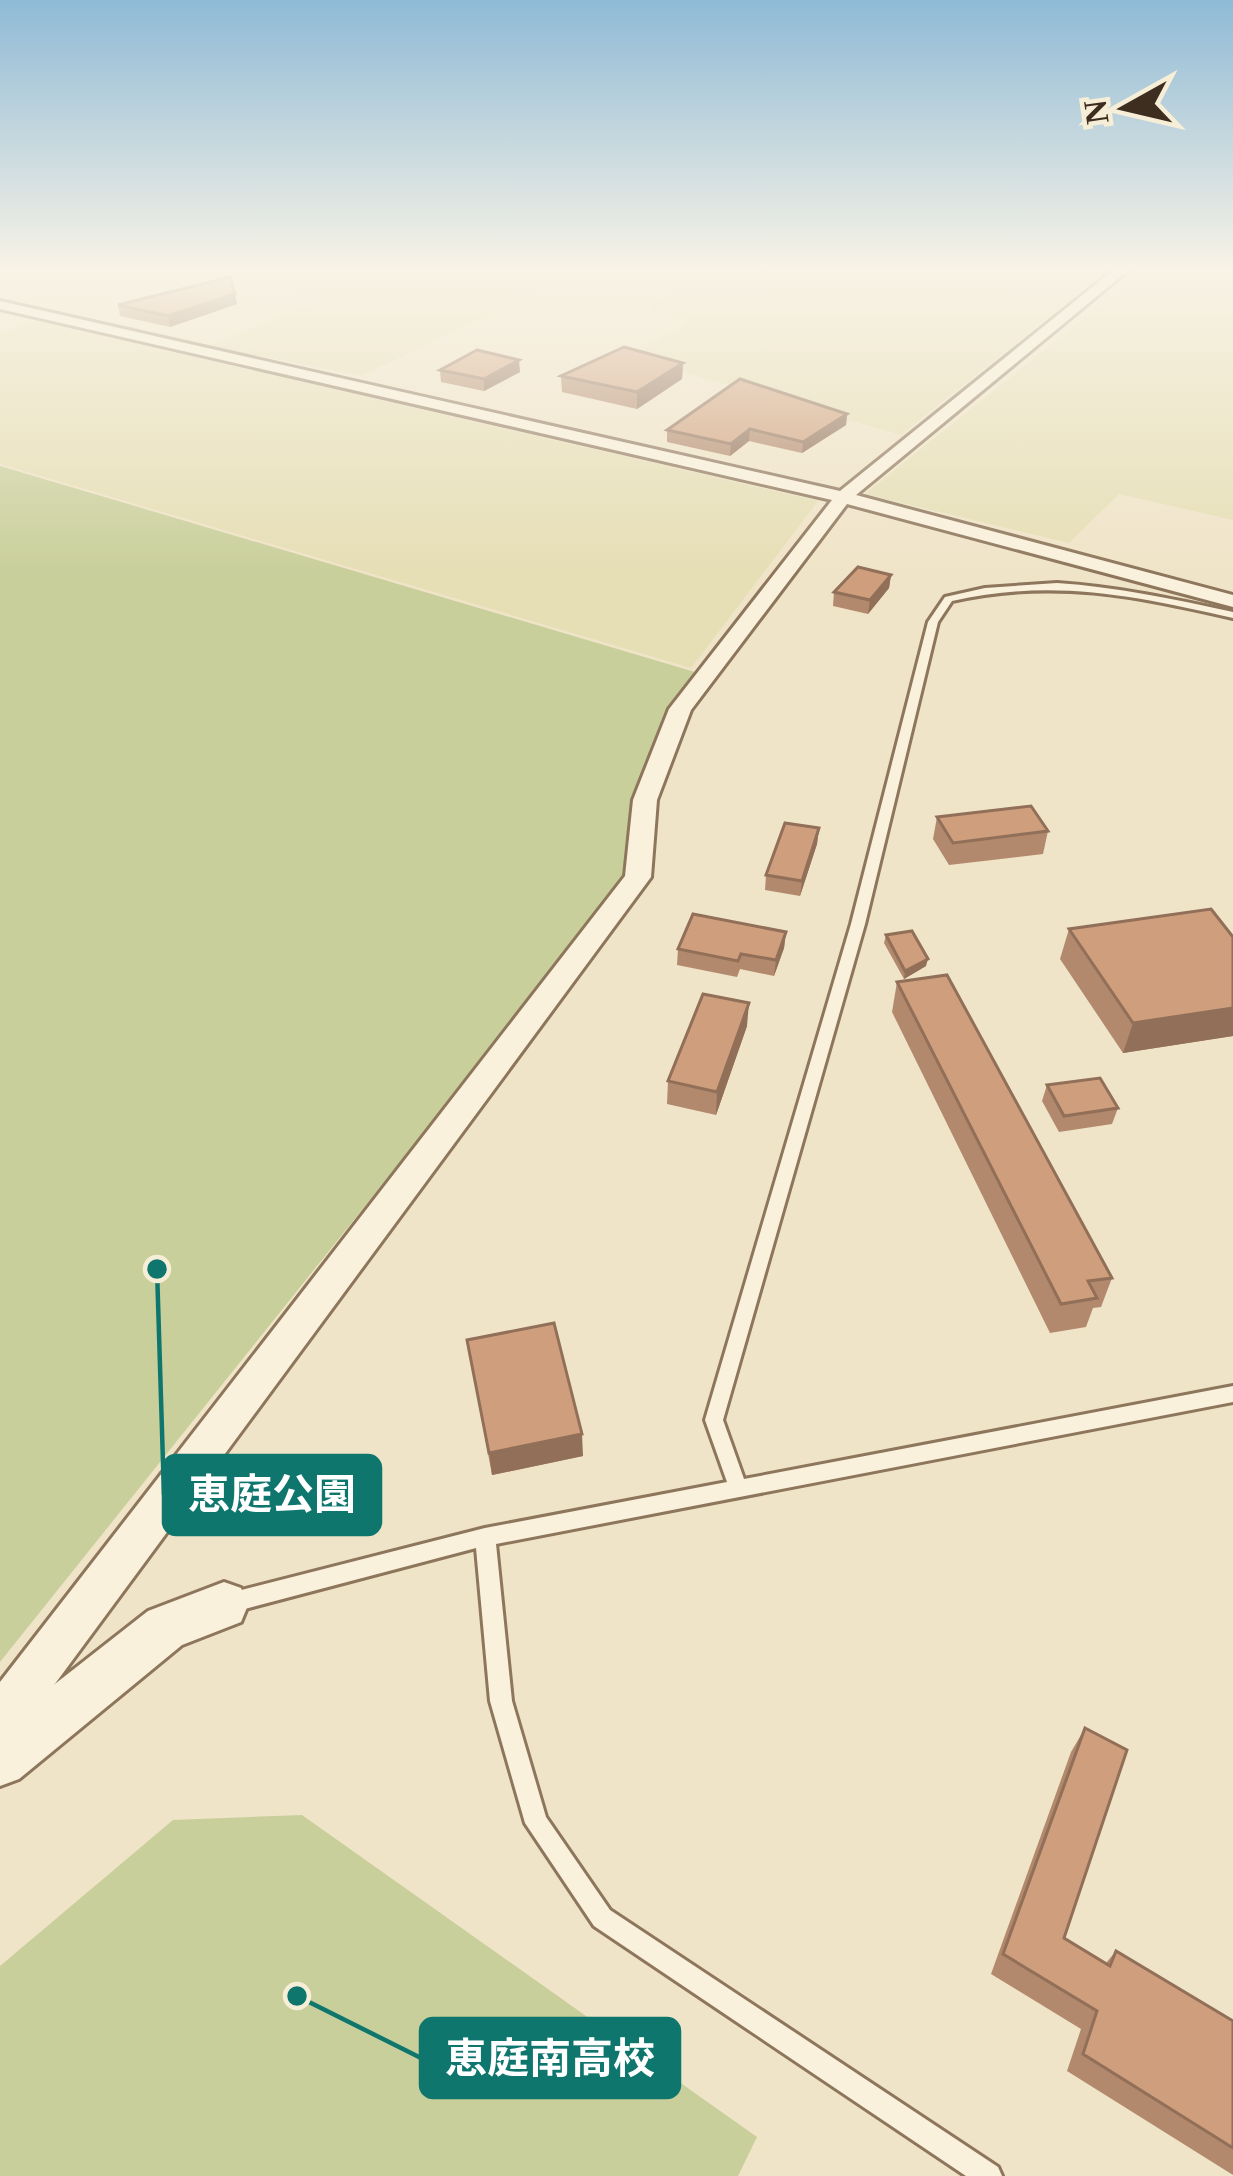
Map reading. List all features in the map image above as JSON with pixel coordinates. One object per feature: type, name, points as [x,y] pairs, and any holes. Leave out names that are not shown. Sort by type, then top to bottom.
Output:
[{"type":"street","points":[[283,370],[843,497],[1233,601]]},
{"type":"street","points":[[0,1723],[21,1689],[638,877],[645,800],[680,709],[843,497],[999,370]]},
{"type":"street","points":[[0,1760],[165,1628],[224,1605]]},
{"type":"lane","points":[[739,1490],[714,1420],[901,768],[933,622],[949,598],[1006,586],[1048,584],[1093,585],[1233,616]]},
{"type":"lane","points":[[224,1605],[485,1537],[1233,1394]]},
{"type":"lane","points":[[485,1537],[501,1701],[536,1823],[602,1918],[989,2176]]},
{"type":"shaded area","points":[[0,370],[249,370],[818,501],[691,668],[0,464]]},
{"type":"shaded area","points":[[328,370],[375,370],[361,376]]},
{"type":"shaded area","points":[[674,370],[983,370],[901,435]]},
{"type":"shaded area","points":[[1020,370],[1233,370],[1233,520],[1119,494],[1069,543],[865,494]]},
{"type":"green space","points":[[0,466],[695,672],[653,742],[639,793],[630,875],[0,1662]]},
{"type":"green space","points":[[302,1815],[757,2137],[738,2176],[0,2176],[0,1966],[173,1820]]},
{"type":"building","points":[[441,370],[501,370],[484,379]]},
{"type":"building","points":[[575,370],[673,370],[637,392],[561,376]]},
{"type":"building","points":[[740,379],[847,414],[803,442],[750,429],[731,444],[667,430]]},
{"type":"building","points":[[858,567],[891,575],[870,600],[834,592]]},
{"type":"building","points":[[1031,806],[1048,831],[953,843],[937,817]]},
{"type":"building","points":[[785,823],[819,828],[802,881],[766,875]]},
{"type":"building","points":[[1211,909],[1233,937],[1233,1008],[1133,1023],[1069,929]]},
{"type":"building","points":[[693,914],[786,932],[776,960],[741,954],[738,961],[678,949]]},
{"type":"building","points":[[912,931],[928,959],[905,971],[886,935]]},
{"type":"building","points":[[947,975],[1112,1278],[1088,1281],[1097,1298],[1061,1304],[897,982]]},
{"type":"building","points":[[703,994],[749,1003],[717,1092],[668,1081]]},
{"type":"building","points":[[1100,1078],[1118,1108],[1064,1116],[1047,1085]]},
{"type":"building","points":[[554,1323],[582,1434],[489,1453],[467,1340]]},
{"type":"building","points":[[1085,1728],[1127,1750],[1064,1938],[1110,1966],[1116,1951],[1233,2021],[1233,2148],[1083,2054],[1097,2011],[1003,1954]]},
{"type":"place","name":"恵庭公園","points":[[157,1269]]},
{"type":"place","name":"恵庭南高校","points":[[297,1996]]}]
